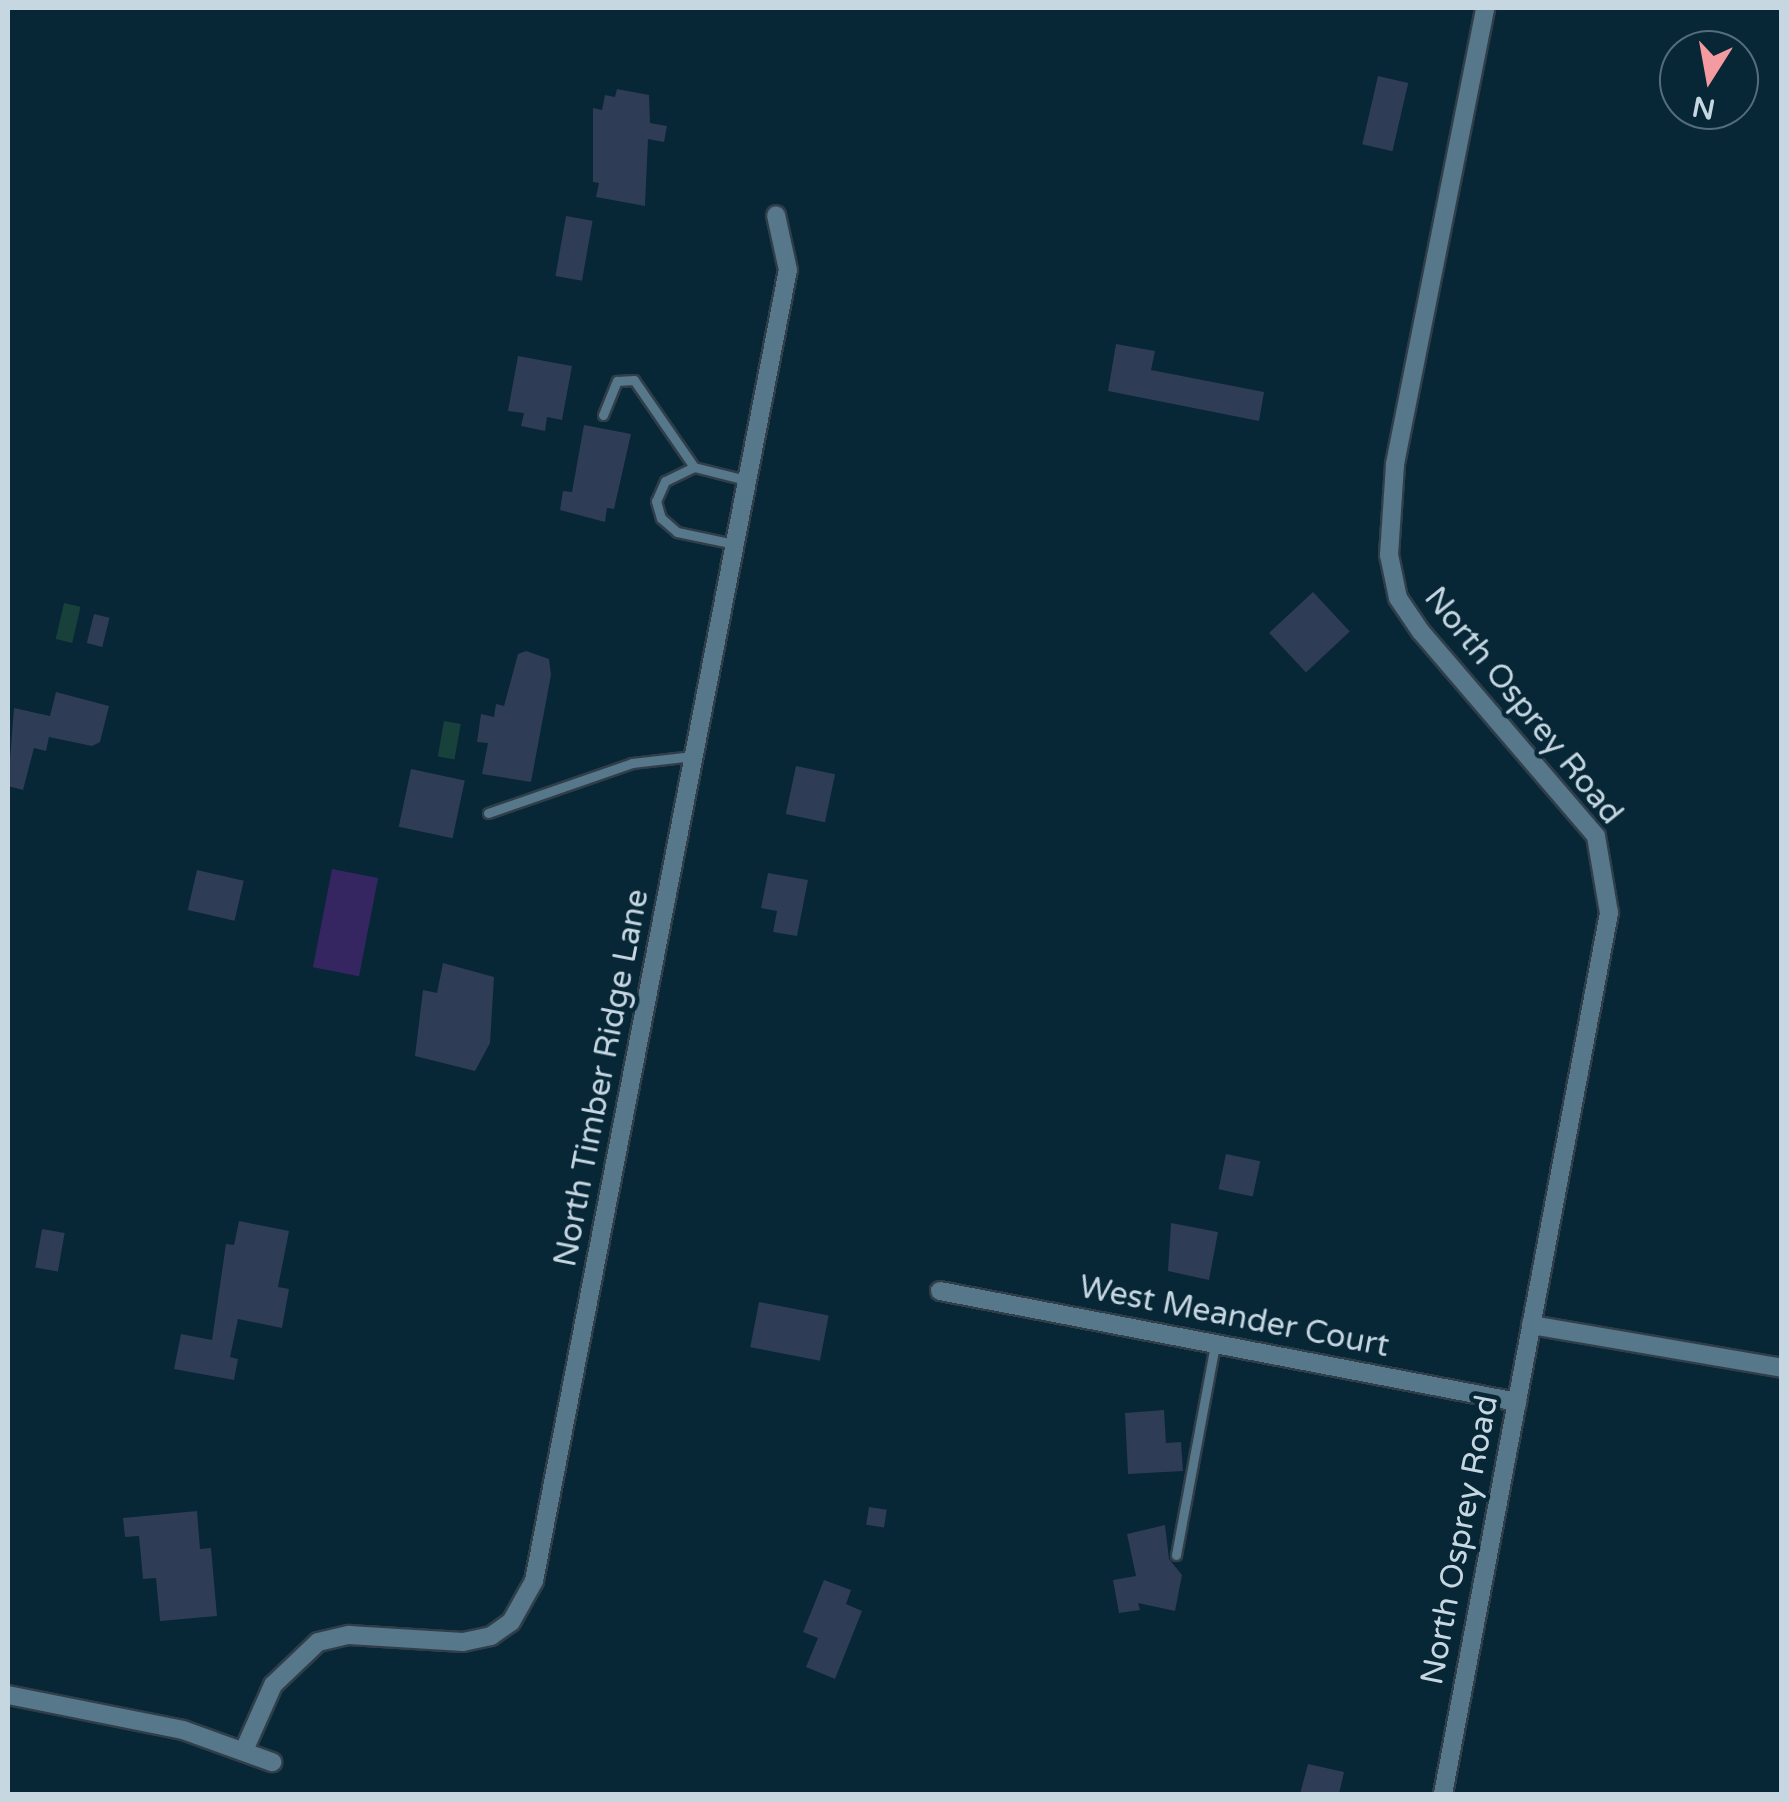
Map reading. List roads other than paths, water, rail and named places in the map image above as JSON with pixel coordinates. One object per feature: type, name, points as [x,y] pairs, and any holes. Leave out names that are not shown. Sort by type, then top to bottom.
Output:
[{"type":"street","name":"North Osprey Road","points":[[1443,1794],[1609,913],[1607,874],[1588,824],[1421,632],[1398,598],[1388,555],[1395,464],[1484,8]]},
{"type":"street","name":"North Timber Ridge Lane","points":[[245,1748],[273,1686],[318,1642],[350,1635],[463,1642],[491,1636],[525,1604],[560,1464],[788,270],[776,215]]},
{"type":"street","name":"West Meander Court","points":[[940,1291],[1517,1402]]},
{"type":"street","points":[[1532,1325],[1782,1368]]},
{"type":"street","points":[[8,1694],[245,1748],[272,1762]]},
{"type":"lane","points":[[603,415],[617,381],[634,380],[694,468]]},
{"type":"lane","points":[[734,544],[678,532],[661,518],[656,500],[665,480],[694,468],[746,480]]},
{"type":"lane","points":[[488,813],[632,763],[694,756]]},
{"type":"lane","points":[[1176,1555],[1215,1344]]}]
